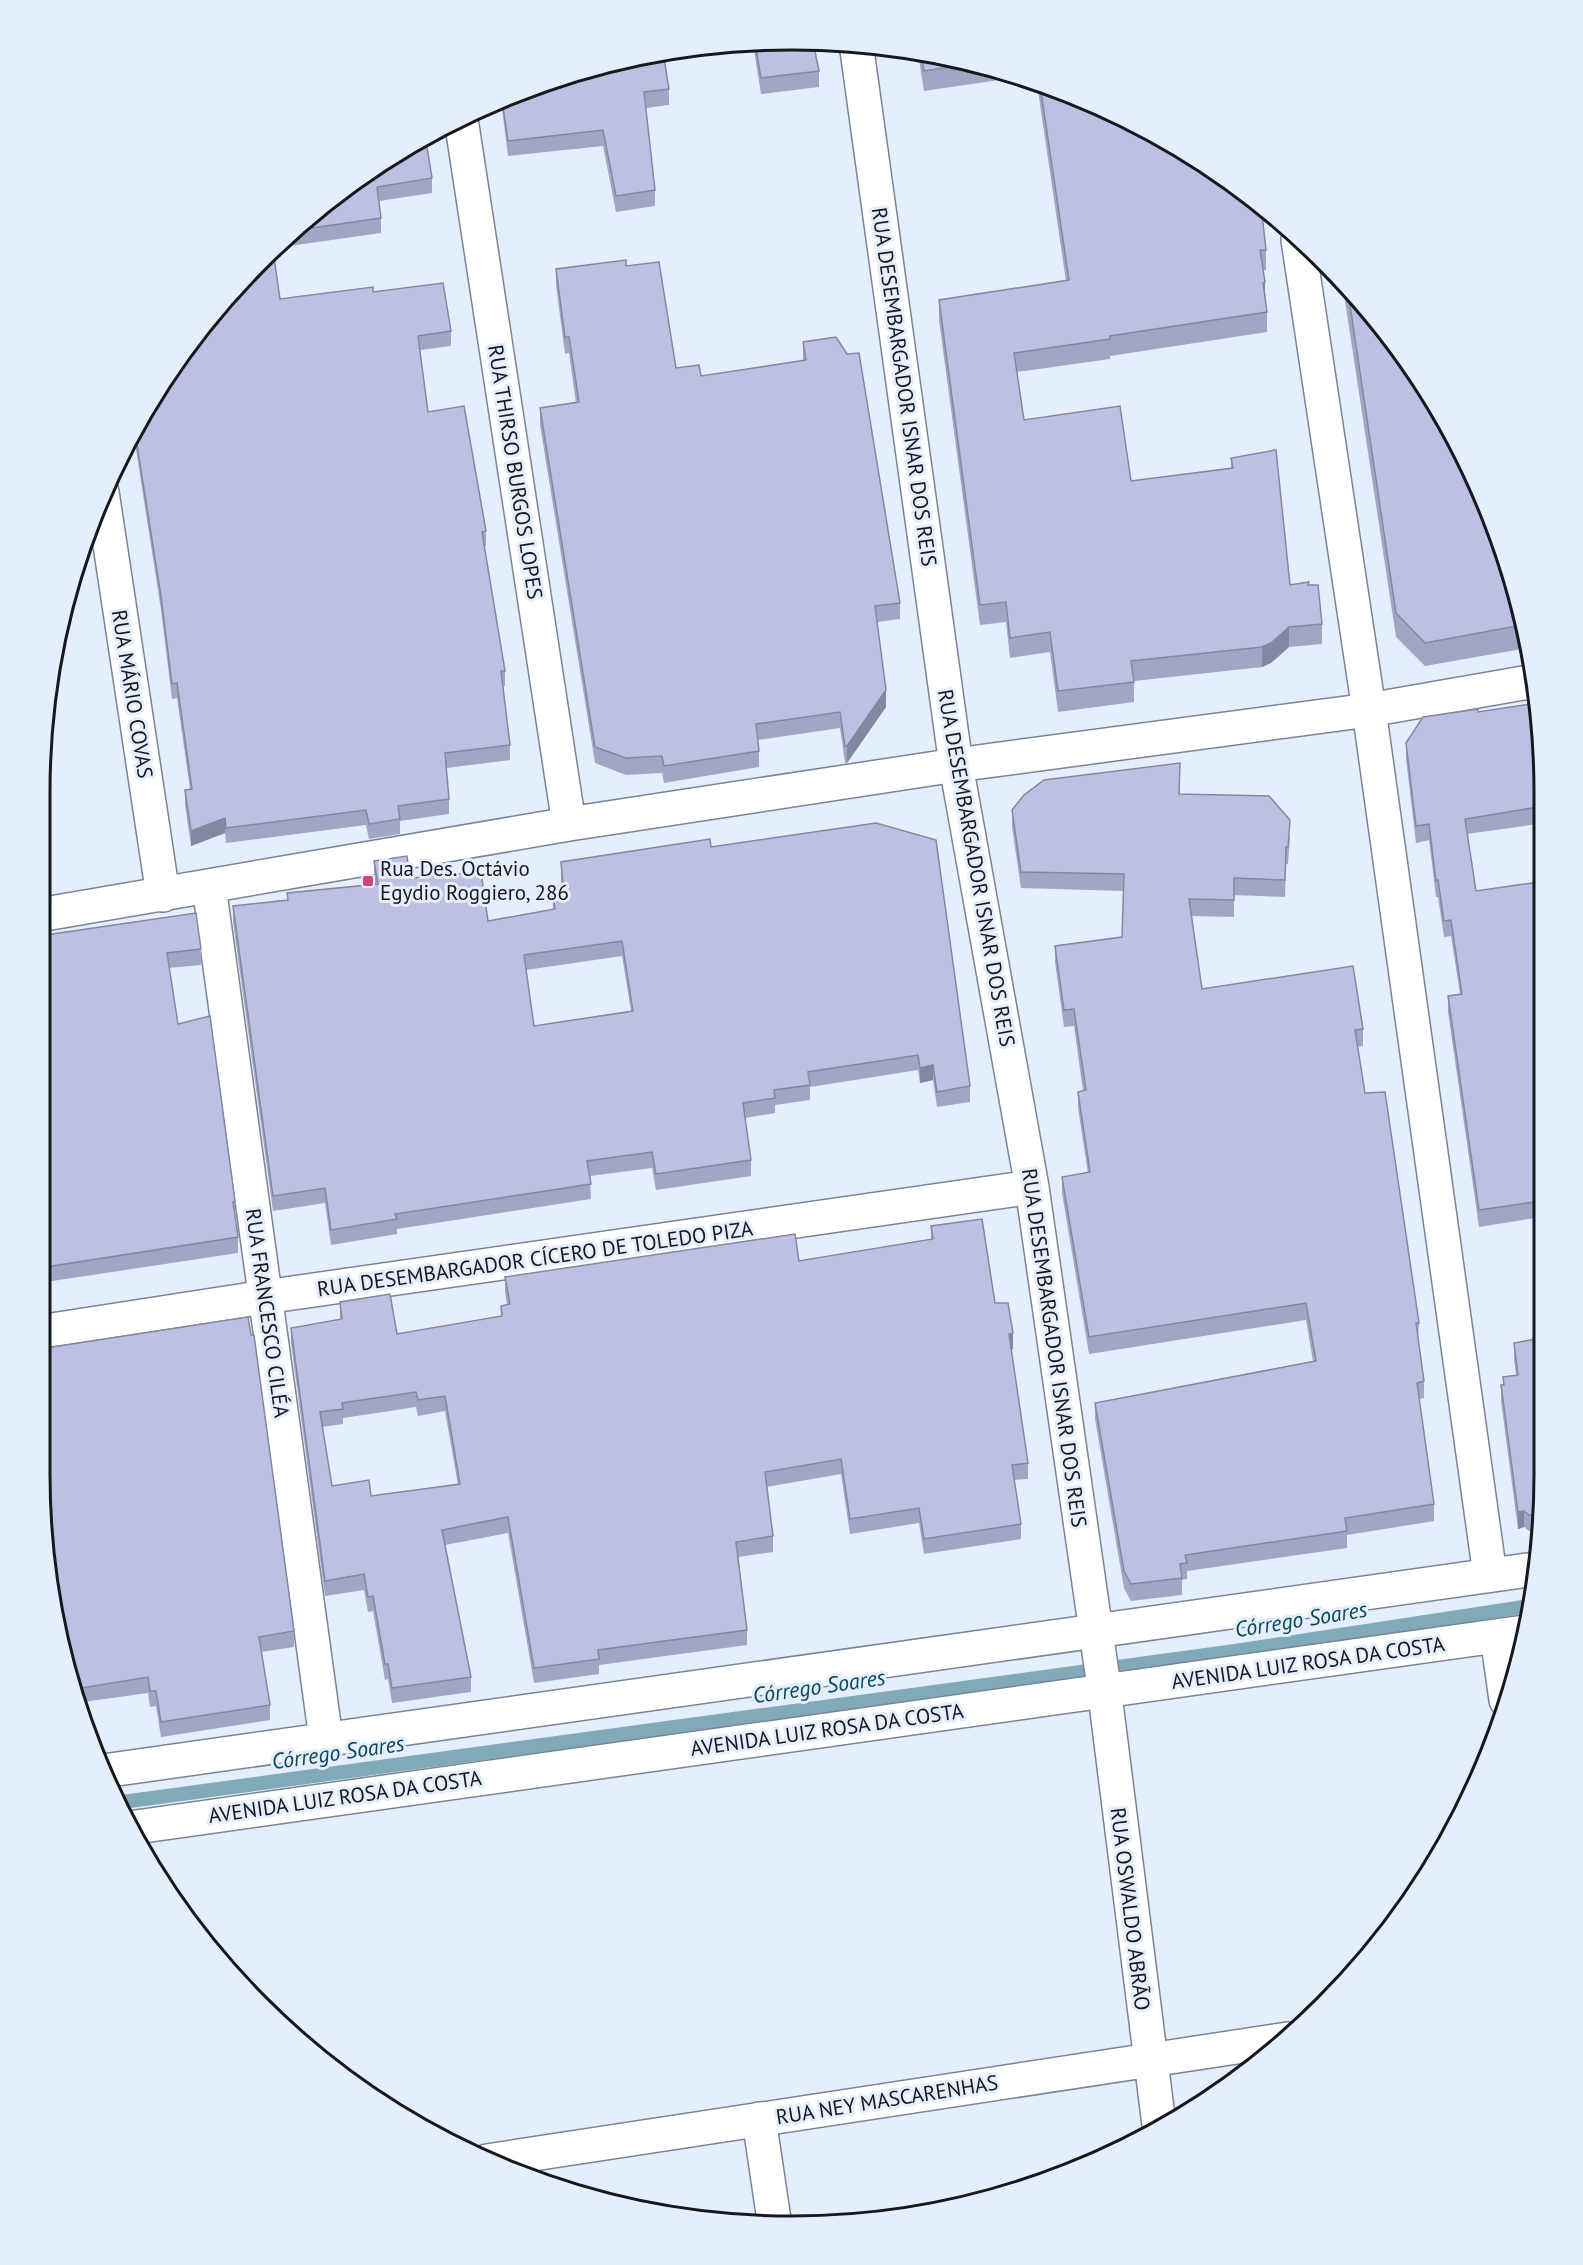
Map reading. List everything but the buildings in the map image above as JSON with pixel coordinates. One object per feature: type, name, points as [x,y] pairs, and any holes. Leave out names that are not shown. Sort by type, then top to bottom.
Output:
[{"type":"street","name":"RUA DESEMBARGADOR ISNAR DOS REIS","points":[[857,53],[956,765],[1032,1187],[1103,1689]]},
{"type":"street","name":"RUA THIRSO BURGOS LOPES","points":[[462,126],[569,824]]},
{"type":"street","points":[[1300,252],[1369,710],[1490,1575]]},
{"type":"street","name":"RUA MÁRIO COVAS","points":[[105,511],[163,895]]},
{"type":"street","points":[[50,913],[569,824],[956,765],[1369,710],[1525,683]]},
{"type":"street","name":"RUA FRANCESCO CILÉA","points":[[208,886],[326,1739]]},
{"type":"street","name":"RUA DESEMBARGADOR CÍCERO DE TOLEDO PIZA","points":[[50,1330],[1032,1187]]},
{"type":"street","points":[[112,1770],[326,1739],[1096,1641],[1527,1570]]},
{"type":"street","points":[[1509,1662],[1511,1634]]},
{"type":"street","name":"AVENIDA LUIZ ROSA DA COSTA","points":[[139,1827],[1103,1689],[1511,1634]]},
{"type":"street","name":"RUA OSWALDO ABRÃO","points":[[1103,1689],[1158,2118]]},
{"type":"street","name":"RUA NEY MASCARENHAS","points":[[506,2158],[1267,2042]]},
{"type":"street","points":[[759,2119],[773,2215]]},
{"type":"waterway","name":"Córrego Soares","points":[[126,1802],[1235,1651],[1521,1607]]},
{"type":"place","name":"Rua Des. Octávio Egydio Roggiero, 286","points":[[368,881]]}]
